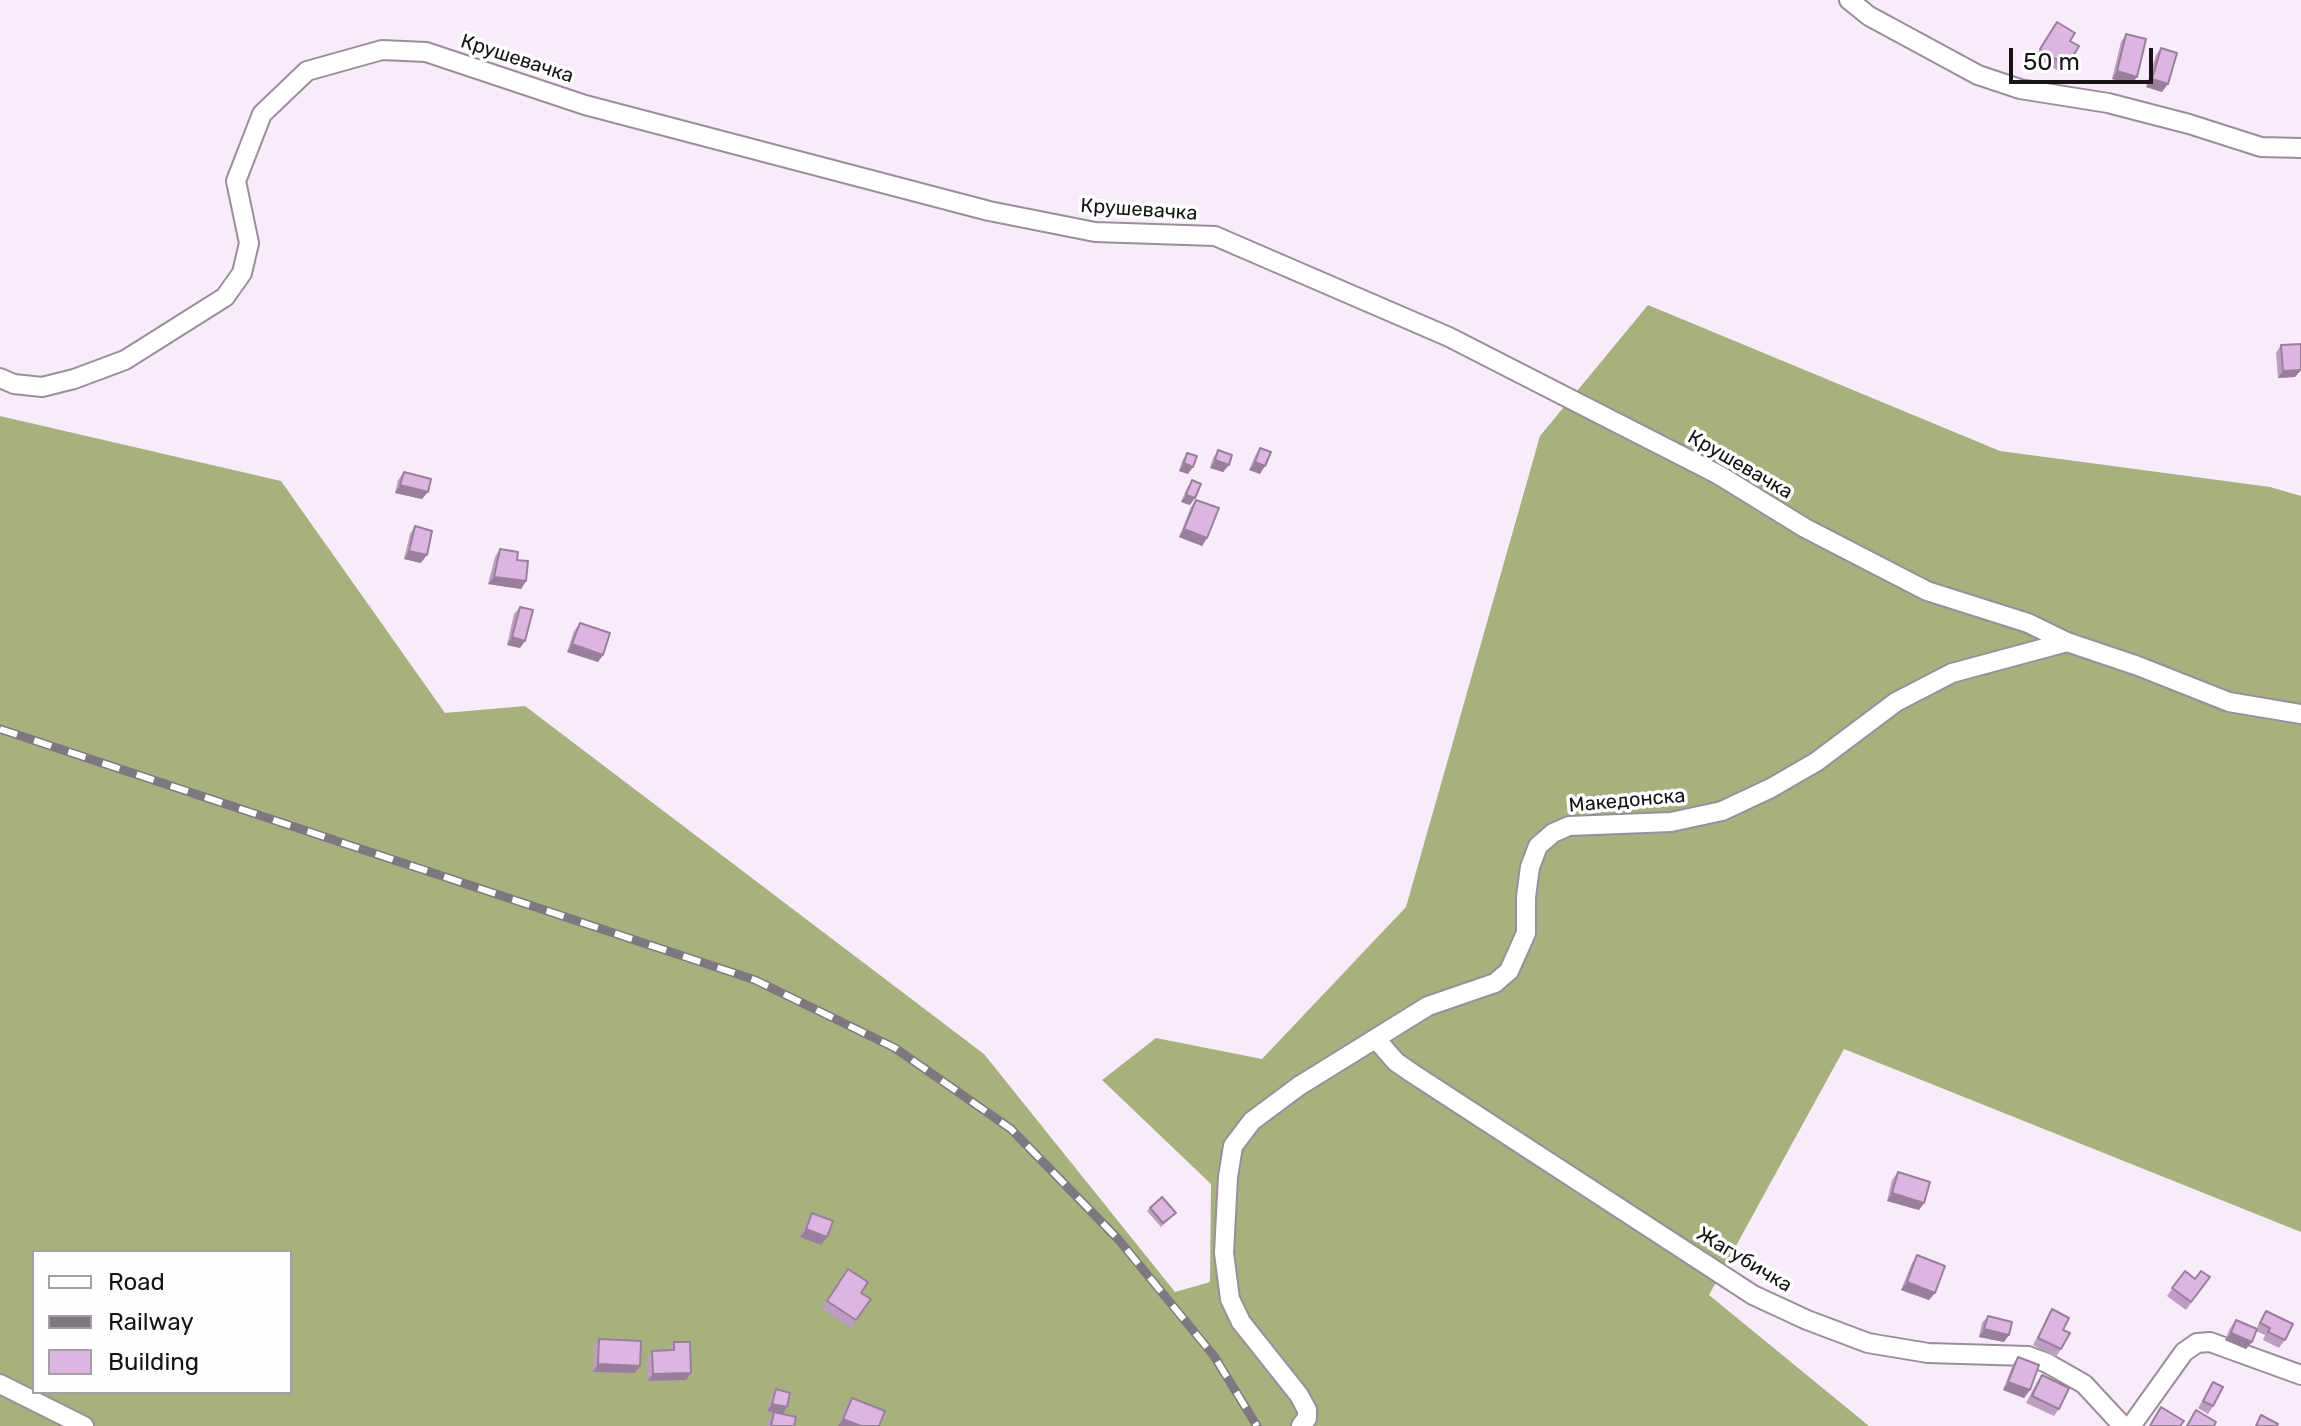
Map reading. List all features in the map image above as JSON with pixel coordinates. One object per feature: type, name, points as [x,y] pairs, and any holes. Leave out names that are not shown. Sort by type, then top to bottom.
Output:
[{"type":"street","points":[[1849,0],[1869,16],[1978,75],[2020,89],[2108,103],[2261,147],[2301,148]]},
{"type":"street","name":"Крушевачка","points":[[0,378],[14,384],[42,387],[87,374],[125,360],[225,297],[242,273],[249,243],[236,181],[262,114],[307,71],[382,50],[426,52],[585,105],[989,211],[1095,232],[1215,236],[1449,337],[1719,475],[1805,528],[1927,591],[2028,623],[2067,642],[2229,702],[2301,714]]},
{"type":"street","name":"Македонска","points":[[1301,1426],[1307,1418],[1307,1410],[1299,1395],[1241,1322],[1230,1299],[1224,1253],[1233,1146],[1252,1121],[1299,1086],[1428,1006],[1495,983],[1509,971],[1526,933],[1530,867],[1538,846],[1553,833],[1569,826],[1671,822],[1722,811],[1816,762],[1896,702],[1952,673],[2067,642]]},
{"type":"street","name":"Жагубичка","points":[[1376,1039],[1396,1062],[1412,1073],[1753,1295],[1868,1343],[1928,1353],[2028,1356],[2084,1384],[2123,1426]]},
{"type":"street","points":[[2131,1426],[2184,1352],[2197,1343],[2210,1342],[2301,1375]]},
{"type":"street","points":[[0,1384],[84,1426]]},
{"type":"green space","points":[[1648,305],[2000,451],[2270,487],[2301,496],[2301,1232],[1844,1049],[1709,1295],[1869,1426],[0,1426],[0,416],[281,481],[445,713],[525,706],[984,1054],[1175,1292],[1210,1282],[1211,1184],[1102,1080],[1156,1038],[1262,1059],[1406,907],[1540,436]]},
{"type":"building","points":[[2057,22],[2075,33],[2070,41],[2079,46],[2067,66],[2040,49]]},
{"type":"building","points":[[2126,34],[2146,39],[2137,77],[2117,71]]},
{"type":"building","points":[[2161,48],[2177,53],[2168,84],[2152,79]]},
{"type":"building","points":[[2301,344],[2301,370],[2283,371],[2281,345]]},
{"type":"building","points":[[1260,448],[1271,452],[1265,466],[1255,462]]},
{"type":"building","points":[[1218,450],[1232,455],[1229,465],[1215,460]]},
{"type":"building","points":[[1187,453],[1197,456],[1193,467],[1184,463]]},
{"type":"building","points":[[404,472],[431,479],[428,492],[400,485]]},
{"type":"building","points":[[1192,480],[1201,484],[1195,498],[1186,495]]},
{"type":"building","points":[[1196,500],[1219,508],[1207,538],[1184,529]]},
{"type":"building","points":[[415,526],[432,531],[427,555],[409,551]]},
{"type":"building","points":[[500,549],[518,552],[517,560],[528,561],[526,581],[494,577]]},
{"type":"building","points":[[520,607],[533,610],[525,641],[512,637]]},
{"type":"building","points":[[580,623],[610,633],[603,655],[572,644]]},
{"type":"building","points":[[1898,1172],[1930,1182],[1924,1203],[1892,1193]]},
{"type":"building","points":[[1162,1197],[1176,1213],[1163,1223],[1150,1208]]},
{"type":"building","points":[[812,1213],[833,1221],[827,1237],[806,1229]]},
{"type":"building","points":[[1917,1255],[1945,1266],[1935,1293],[1907,1282]]},
{"type":"building","points":[[848,1269],[868,1282],[861,1293],[871,1299],[856,1320],[827,1301]]},
{"type":"building","points":[[2185,1271],[2195,1279],[2201,1271],[2210,1277],[2191,1302],[2172,1288]]},
{"type":"building","points":[[2052,1309],[2069,1318],[2063,1330],[2070,1333],[2061,1349],[2038,1338]]},
{"type":"building","points":[[2266,1311],[2293,1324],[2285,1340],[2268,1332],[2270,1328],[2260,1323]]},
{"type":"building","points":[[1988,1316],[2012,1322],[2009,1335],[1984,1329]]},
{"type":"building","points":[[2236,1320],[2257,1329],[2252,1342],[2231,1333]]},
{"type":"building","points":[[599,1339],[641,1341],[640,1366],[598,1364]]},
{"type":"building","points":[[674,1342],[690,1342],[691,1373],[653,1374],[652,1351],[674,1350]]},
{"type":"building","points":[[2018,1357],[2039,1365],[2030,1390],[2008,1382]]},
{"type":"building","points":[[2042,1375],[2069,1388],[2059,1409],[2032,1396]]},
{"type":"building","points":[[2213,1382],[2223,1387],[2213,1406],[2203,1401]]},
{"type":"building","points":[[776,1389],[790,1393],[787,1407],[772,1404]]},
{"type":"building","points":[[852,1398],[885,1411],[879,1426],[861,1426],[843,1419]]},
{"type":"building","points":[[2161,1407],[2184,1421],[2180,1426],[2150,1426]]},
{"type":"building","points":[[2196,1410],[2216,1422],[2214,1426],[2187,1426]]},
{"type":"building","points":[[774,1412],[796,1417],[794,1426],[771,1426]]},
{"type":"building","points":[[2261,1415],[2278,1424],[2277,1426],[2256,1426]]},
{"type":"railway","points":[[0,729],[755,980],[895,1048],[1011,1129],[1118,1239],[1214,1356],[1257,1426]]}]
